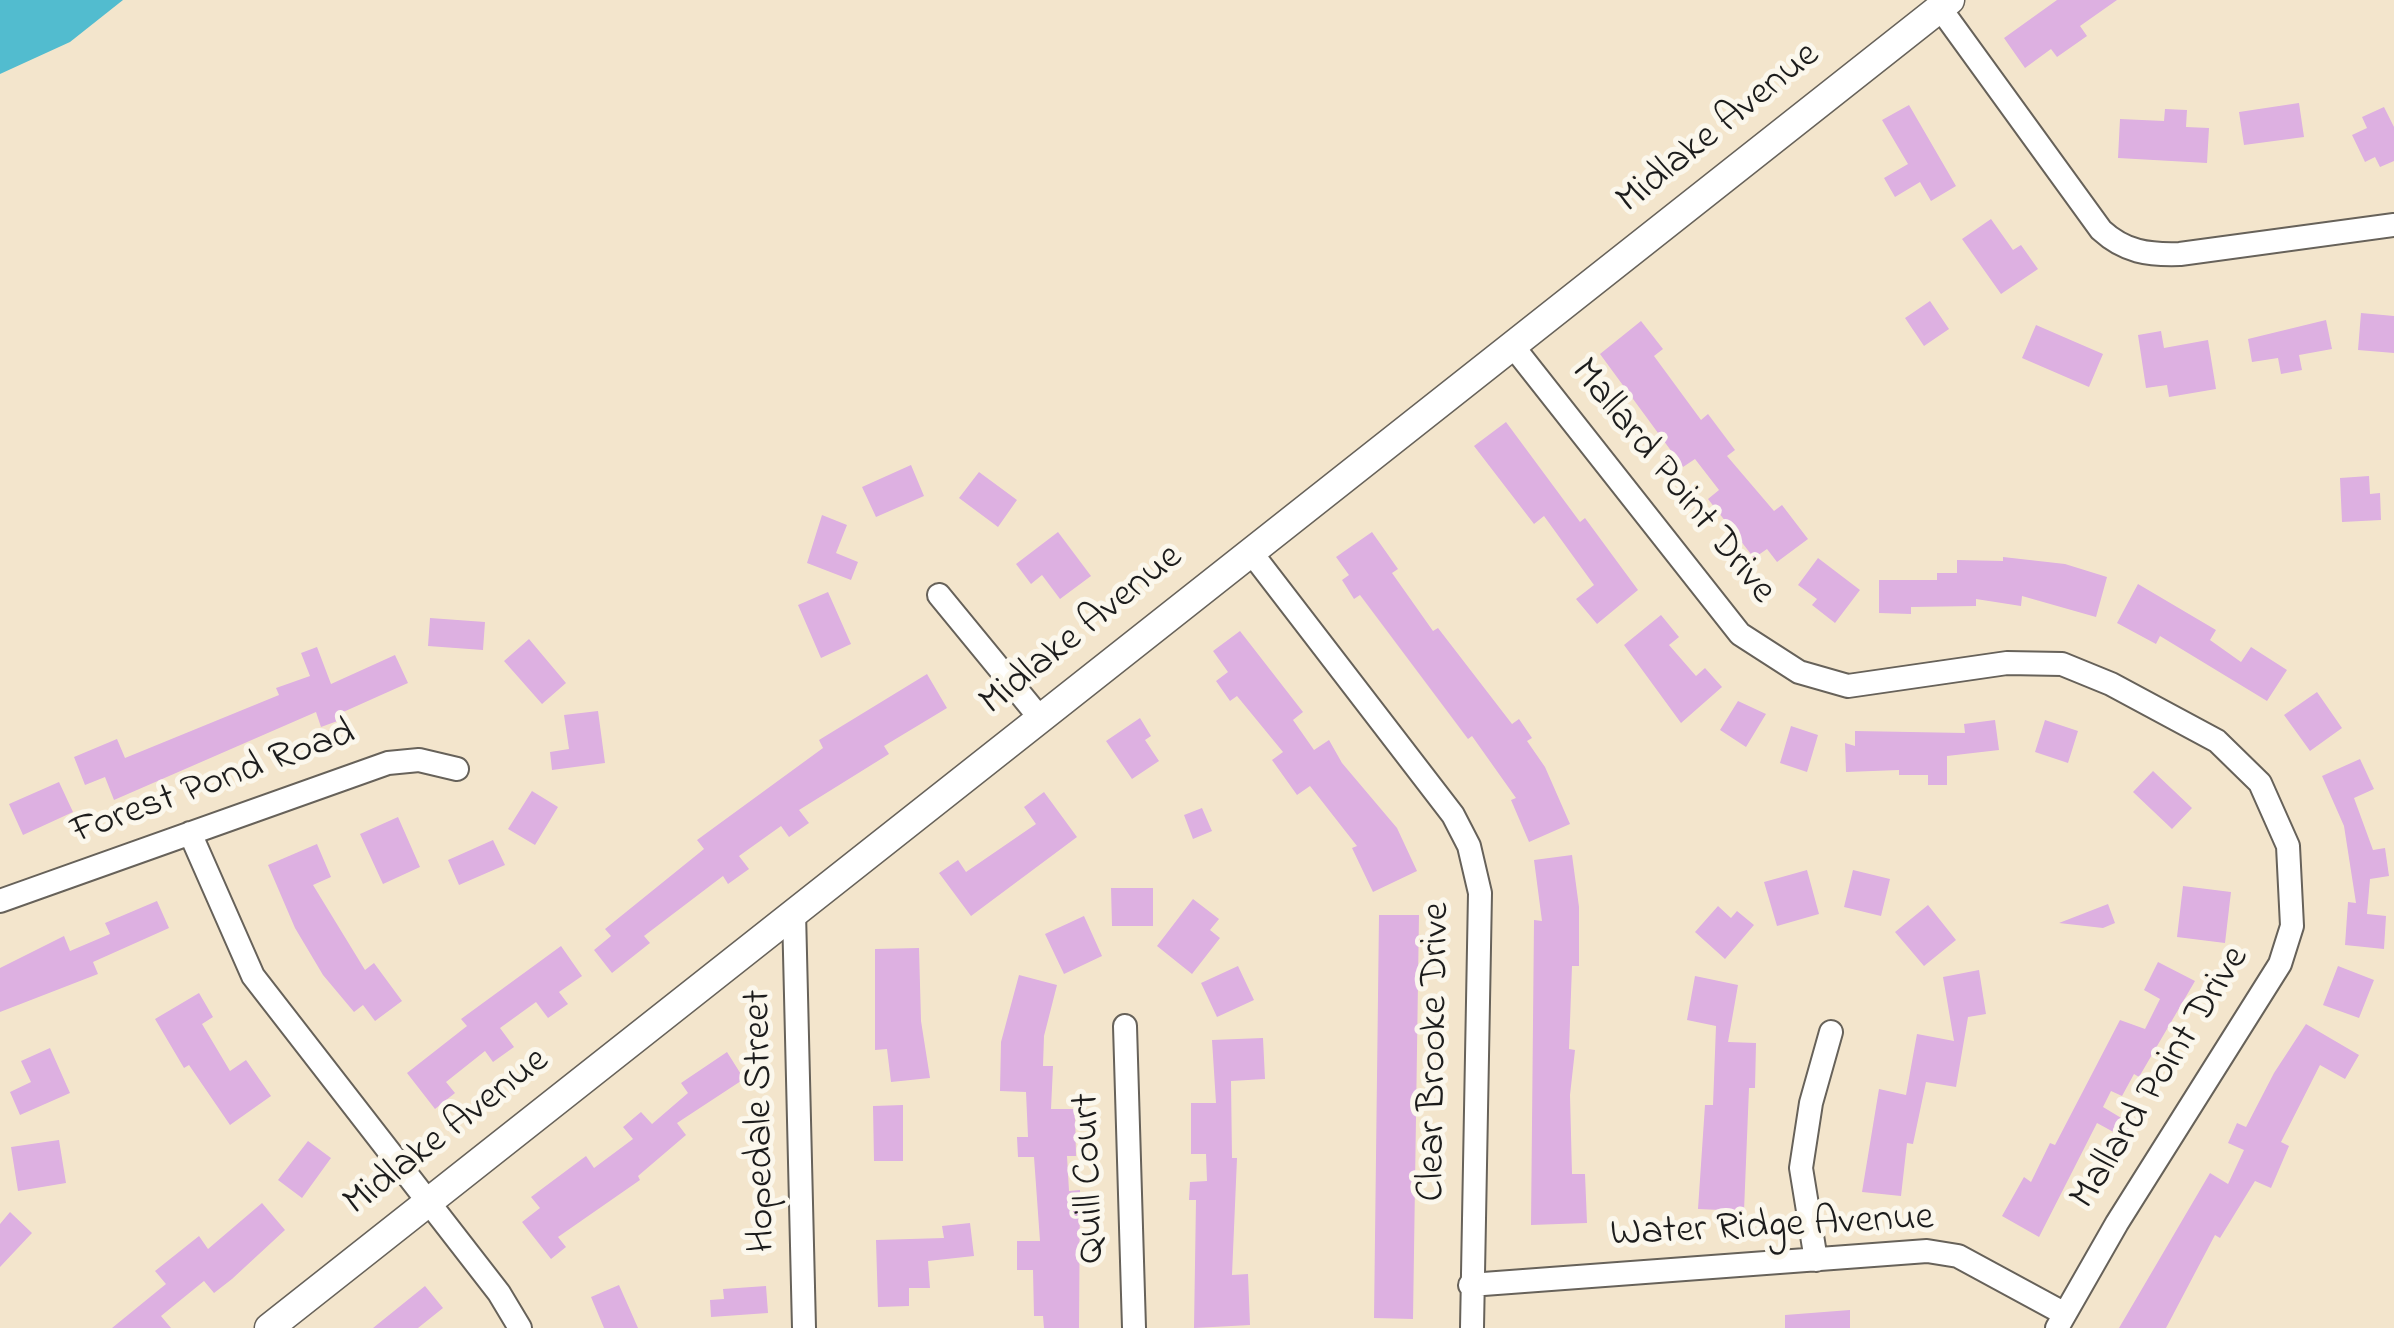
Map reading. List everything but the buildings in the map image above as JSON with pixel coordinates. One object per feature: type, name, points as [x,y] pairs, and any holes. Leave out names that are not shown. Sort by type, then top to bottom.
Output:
[{"type":"street","points":[[1945,4],[2101,230],[2118,245],[2154,254],[2180,254],[2394,225]]},
{"type":"street","name":"Midlake Avenue","points":[[269,1328],[1945,4]]},
{"type":"street","name":"Mallard Point Drive","points":[[1512,345],[1740,634],[1799,672],[1848,686],[2006,663],[2062,664],[2111,684],[2217,740],[2260,784],[2288,846],[2292,926],[2280,964],[2117,1223],[2061,1321]]},
{"type":"street","name":"Clear Brooke Drive","points":[[1250,550],[1453,815],[1468,846],[1480,893],[1472,1328]]},
{"type":"street","points":[[939,595],[1040,718]]},
{"type":"street","name":"Forest Pond Road","points":[[0,902],[388,763],[419,760],[457,769]]},
{"type":"street","points":[[190,833],[253,976],[499,1293],[520,1328]]},
{"type":"street","name":"Hopedale Street","points":[[794,912],[804,1328]]},
{"type":"street","name":"Quill Court","points":[[1125,1026],[1134,1328]]},
{"type":"street","points":[[1816,1260],[1801,1168],[1812,1103],[1831,1032]]},
{"type":"street","name":"Water Ridge Avenue","points":[[1470,1285],[1928,1251],[1958,1256],[2061,1321]]},
{"type":"water","points":[[0,0],[123,0],[70,42],[0,74]]}]
